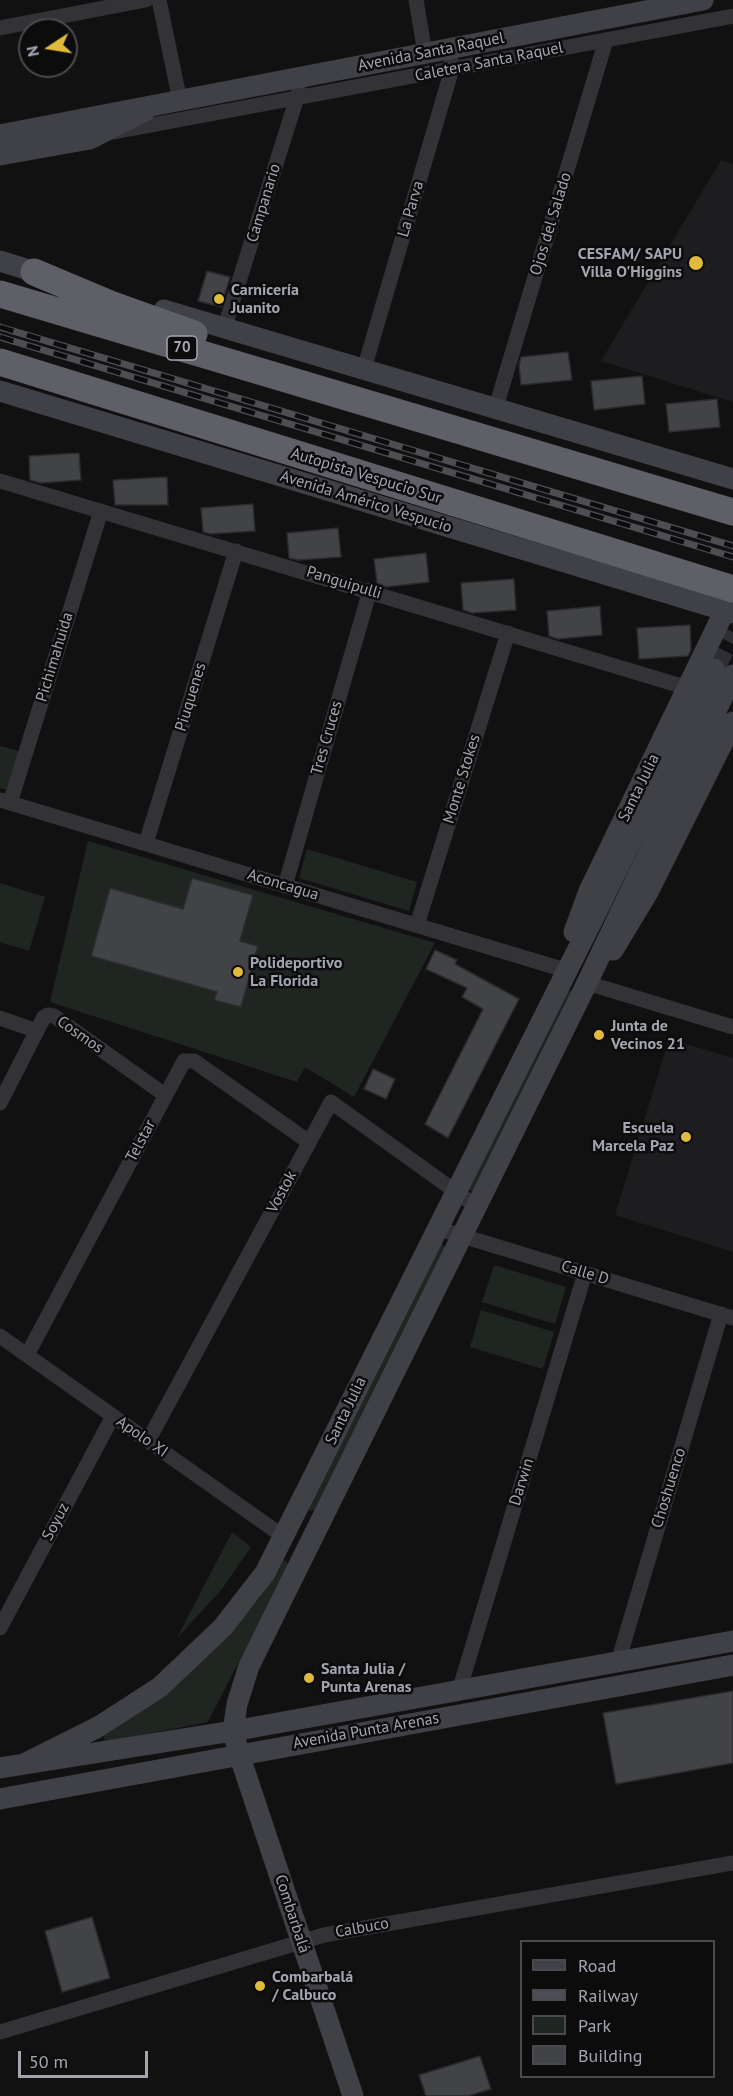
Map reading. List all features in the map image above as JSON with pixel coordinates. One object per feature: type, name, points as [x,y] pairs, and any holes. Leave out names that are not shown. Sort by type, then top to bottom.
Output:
[{"type":"highway","points":[[34,272],[110,304],[290,366],[330,383],[365,403]]},
{"type":"highway","name":"70","points":[[0,294],[733,512]]},
{"type":"highway","name":"Autopista Vespucio Sur","points":[[0,362],[730,604]]},
{"type":"main road","name":"Avenida Santa Raquel","points":[[0,135],[425,53],[451,59],[641,6],[704,0]]},
{"type":"main road","name":"Avenida Santa Raquel","points":[[0,155],[90,139],[159,105]]},
{"type":"main road","points":[[0,261],[733,479]]},
{"type":"main road","name":"Avenida Américo Vespucio","points":[[0,391],[730,604]]},
{"type":"main road","name":"Santa Julia","points":[[565,970],[575,928],[589,891],[730,604]]},
{"type":"main road","name":"Santa Julia","points":[[24,1764],[106,1723],[142,1700],[177,1672],[223,1627],[265,1573],[565,970],[724,672]]},
{"type":"main road","name":"Santa Julia","points":[[233,1731],[237,1704],[249,1666],[587,983],[724,672]]},
{"type":"main road","name":"Santa Julia","points":[[587,983],[634,917],[733,722]]},
{"type":"main road","name":"Avenida Punta Arenas","points":[[0,1768],[233,1731],[733,1641]]},
{"type":"main road","name":"Avenida Punta Arenas","points":[[0,1799],[733,1665]]},
{"type":"main road","name":"Combarbalá","points":[[233,1731],[353,2096]]},
{"type":"street","points":[[0,28],[146,0]]},
{"type":"street","points":[[159,0],[180,100]]},
{"type":"street","points":[[416,0],[425,53]]},
{"type":"street","name":"Caletera Santa Raquel","points":[[103,134],[297,98],[451,59],[606,40],[733,16]]},
{"type":"street","name":"Ojos del Salado","points":[[496,407],[606,40]]},
{"type":"street","name":"La Parva","points":[[364,369],[451,59]]},
{"type":"street","name":"Campanario","points":[[224,328],[303,77]]},
{"type":"street","name":"Panguipulli","points":[[0,481],[370,590],[688,688]]},
{"type":"street","name":"Pichimahuida","points":[[5,802],[100,511]]},
{"type":"street","name":"Piuquenes","points":[[146,843],[236,551]]},
{"type":"street","name":"Tres Cruces","points":[[285,886],[370,590]]},
{"type":"street","name":"Monte Stokes","points":[[417,926],[508,633]]},
{"type":"street","name":"Aconcagua","points":[[5,802],[565,970]]},
{"type":"street","points":[[587,983],[733,1028]]},
{"type":"street","name":"Cosmos","points":[[0,1103],[44,1017],[54,1016],[165,1095]]},
{"type":"street","points":[[0,1018],[37,1031]]},
{"type":"street","name":"Telstar","points":[[27,1355],[184,1061],[194,1061],[309,1142]]},
{"type":"street","name":"Vostok","points":[[148,1441],[331,1102],[477,1207]]},
{"type":"street","name":"Calle D","points":[[436,1228],[727,1316]]},
{"type":"street","name":"Darwin","points":[[459,1691],[585,1273]]},
{"type":"street","name":"Choshuenco","points":[[618,1662],[727,1316]]},
{"type":"street","name":"Apolo XI","points":[[0,1336],[284,1537]]},
{"type":"street","name":"Soyuz","points":[[0,1628],[113,1416]]},
{"type":"street","name":"Calbuco","points":[[0,2032],[328,1934],[733,1863]]},
{"type":"shaded area","name":"CESFAM/ SAPU Villa O'Higgins","points":[[721,160],[733,165],[733,402],[601,361]]},
{"type":"shaded area","name":"Escuela Marcela Paz","points":[[669,1039],[733,1058],[733,1252],[615,1215]]},
{"type":"green space","points":[[0,746],[19,751],[8,790],[0,788]]},
{"type":"green space","name":"Polideportivo La Florida","points":[[88,841],[435,943],[354,1097],[305,1067],[297,1082],[50,1002]]},
{"type":"green space","points":[[307,849],[417,882],[409,911],[299,878]]},
{"type":"green space","points":[[0,883],[45,897],[29,951],[0,942]]},
{"type":"green space","points":[[568,988],[572,992],[473,1191],[469,1191],[468,1188]]},
{"type":"green space","points":[[439,1244],[443,1244],[445,1250],[315,1510],[309,1511],[307,1509]]},
{"type":"green space","points":[[494,1265],[566,1287],[555,1324],[482,1302]]},
{"type":"green space","points":[[481,1310],[554,1332],[543,1369],[470,1347]]},
{"type":"green space","points":[[232,1532],[251,1547],[222,1589],[177,1638]]},
{"type":"green space","points":[[284,1560],[288,1563],[287,1568],[208,1722],[106,1742],[104,1733],[224,1639],[259,1599]]},
{"type":"building","points":[[207,271],[230,277],[221,307],[198,301]]},
{"type":"building","points":[[568,352],[572,380],[521,385],[519,365],[521,357]]},
{"type":"building","points":[[642,376],[645,404],[594,410],[591,381]]},
{"type":"building","points":[[717,399],[720,427],[669,432],[666,404]]},
{"type":"building","points":[[79,453],[81,480],[41,483],[30,480],[29,456]]},
{"type":"building","points":[[167,477],[168,505],[115,505],[113,480]]},
{"type":"building","points":[[253,504],[255,531],[211,534],[203,532],[201,508]]},
{"type":"building","points":[[338,528],[341,557],[298,560],[289,558],[287,533]]},
{"type":"building","points":[[426,553],[429,582],[386,587],[377,583],[374,559]]},
{"type":"building","points":[[514,579],[516,610],[472,613],[463,610],[461,583]]},
{"type":"building","points":[[600,606],[602,635],[558,639],[549,636],[547,611]]},
{"type":"building","points":[[690,625],[691,650],[688,656],[639,659],[637,628]]},
{"type":"building","points":[[192,878],[253,895],[240,941],[258,946],[241,1007],[214,1000],[217,992],[91,956],[110,888],[183,909]]},
{"type":"building","points":[[435,950],[457,960],[455,964],[519,999],[448,1138],[425,1124],[483,1009],[462,997],[467,988],[426,969]]},
{"type":"building","points":[[373,1069],[395,1079],[386,1099],[364,1089]]},
{"type":"building","points":[[733,1691],[733,1763],[616,1784],[603,1713]]},
{"type":"building","points":[[92,1917],[110,1978],[62,1992],[45,1931]]},
{"type":"building","points":[[480,2056],[491,2089],[468,2096],[426,2096],[419,2075]]},
{"type":"tunnel","points":[[714,669],[733,632]]},
{"type":"railway","points":[[0,327],[733,546]]},
{"type":"railway","points":[[0,337],[733,557]]},
{"type":"place","name":"CESFAM/ SAPU Villa O'Higgins","points":[[696,263]]},
{"type":"place","name":"Carnicería Juanito","points":[[219,299]]},
{"type":"place","name":"Polideportivo La Florida","points":[[238,972]]},
{"type":"place","name":"Junta de Vecinos 21","points":[[599,1035]]},
{"type":"place","name":"Escuela Marcela Paz","points":[[686,1137]]},
{"type":"place","name":"Santa Julia / Punta Arenas","points":[[309,1678]]},
{"type":"place","name":"Combarbalá / Calbuco","points":[[260,1986]]}]
